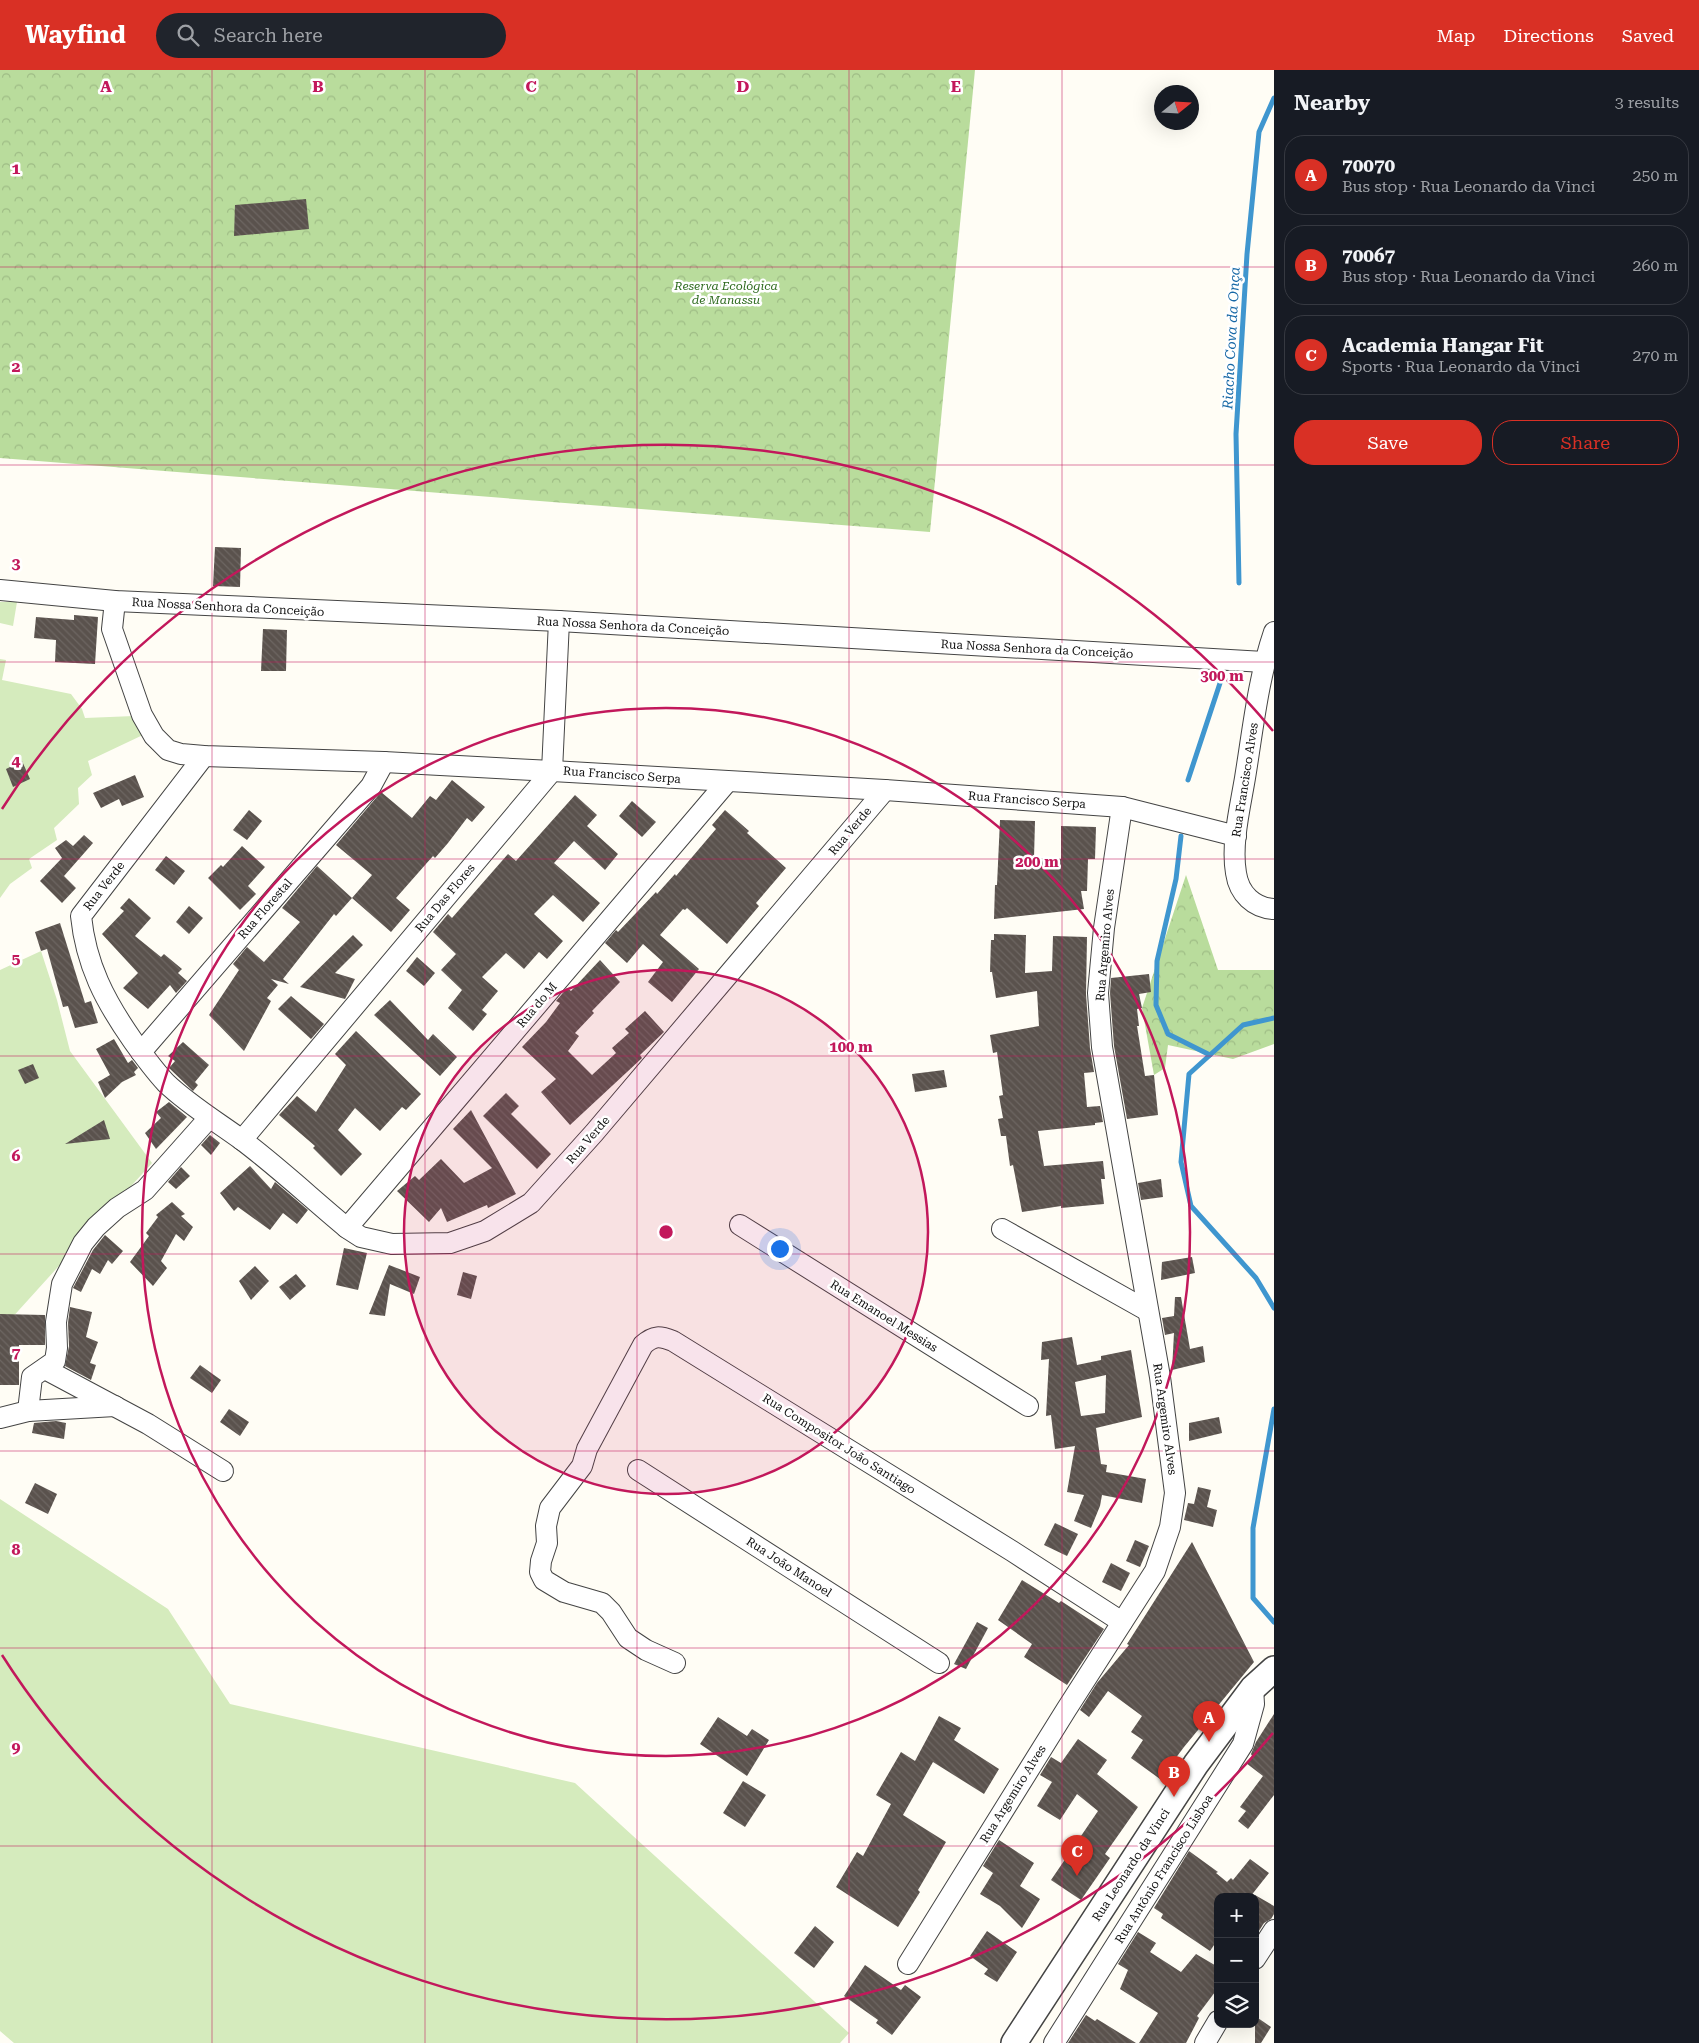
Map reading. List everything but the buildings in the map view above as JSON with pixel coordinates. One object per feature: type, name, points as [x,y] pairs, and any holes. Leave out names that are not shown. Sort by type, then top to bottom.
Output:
[{"type":"street","name":"Rua Nossa Senhora da Conceição","points":[[1,590],[115,602],[558,621],[1264,662]]},
{"type":"street","name":"Rua Francisco Serpa","points":[[115,602],[112,629],[142,715],[154,736],[168,750],[181,754],[552,771],[885,790],[1122,807],[1236,836]]},
{"type":"street","points":[[552,771],[558,621]]},
{"type":"street","name":"Rua Francisco Alves","points":[[1274,632],[1264,662],[1236,836],[1236,874],[1242,891],[1251,902],[1261,908],[1274,909]]},
{"type":"street","name":"Rua Verde","points":[[204,756],[81,916],[83,940],[95,979],[113,1013],[165,1082],[209,1118],[242,1140],[346,1228],[360,1237],[392,1244],[450,1243],[485,1231],[531,1203],[594,1134],[885,790]]},
{"type":"street","name":"Rua Florestal","points":[[141,1052],[371,786],[384,762]]},
{"type":"street","name":"Rua Das Flores","points":[[242,1140],[552,771]]},
{"type":"street","name":"Rua do M","points":[[346,1228],[727,782]]},
{"type":"street","name":"Rua Argemiro Alves","points":[[908,1964],[1155,1571],[1170,1527],[1175,1493],[1160,1377],[1102,1047],[1098,993],[1104,928],[1122,807]]},
{"type":"street","points":[[28,1411],[32,1377],[55,1361],[57,1348],[56,1322],[62,1284],[83,1243],[96,1227],[146,1190],[209,1118]]},
{"type":"street","name":"Rua Emanoel Messias","points":[[740,1225],[1028,1406]]},
{"type":"street","points":[[1002,1229],[1148,1312]]},
{"type":"street","name":"Rua Compositor João Santiago","points":[[675,1663],[646,1650],[628,1638],[611,1612],[602,1603],[564,1592],[544,1580],[540,1572],[541,1561],[547,1543],[546,1526],[550,1508],[582,1466],[594,1437],[642,1345],[651,1338],[660,1336],[673,1341],[750,1388],[1012,1551],[1122,1622]]},
{"type":"street","points":[[45,1369],[148,1424],[223,1471]]},
{"type":"street","points":[[0,1418],[28,1411],[115,1406]]},
{"type":"street","name":"Rua João Manoel","points":[[638,1470],[939,1663]]},
{"type":"street","name":"Rua Leonardo da Vinci","points":[[1014,2043],[1196,1764],[1267,1678]]},
{"type":"street","name":"Rua Antônio Francisco Lisboa","points":[[1054,2043],[1243,1744],[1252,1720],[1254,1704],[1267,1678]]},
{"type":"street","points":[[1259,1953],[1274,1930]]},
{"type":"street","points":[[1205,2043],[1214,2028]]},
{"type":"green space","name":"Reserva Ecológica de Manassu","points":[[0,70],[975,70],[930,532],[0,458]]},
{"type":"green space","points":[[0,602],[17,602],[13,626],[0,623]]},
{"type":"green space","points":[[0,659],[6,660],[2,680],[71,694],[82,709],[85,718],[134,716],[145,734],[88,761],[92,775],[78,788],[79,804],[54,828],[57,840],[29,859],[32,868],[10,884],[0,898]]},
{"type":"green space","points":[[1186,875],[1218,970],[1274,970],[1274,1044],[1233,1059],[1168,1045],[1165,1068],[1154,1075],[1142,1008]]},
{"type":"green space","points":[[41,951],[57,1000],[70,1051],[152,1163],[0,1331],[0,970]]},
{"type":"green space","points":[[0,1499],[168,1609],[230,1704],[575,1783],[849,2033],[840,2043],[14,2043],[0,2031]]},
{"type":"waterway","name":"Riacho Cova da Onça","points":[[1239,583],[1236,434],[1247,254],[1259,132],[1274,98]]},
{"type":"waterway","name":"Riacho Cova da Onça","points":[[1188,780],[1223,674]]},
{"type":"waterway","name":"Riacho Cova da Onça","points":[[1181,836],[1176,879],[1157,961],[1156,1005],[1168,1034],[1210,1055]]},
{"type":"waterway","name":"Riacho Cova da Onça","points":[[1274,1018],[1243,1025],[1189,1074],[1181,1162],[1191,1206],[1256,1278],[1274,1308]]},
{"type":"waterway","name":"Riacho Cova da Onça","points":[[1274,1409],[1253,1528],[1253,1598],[1274,1622]]},
{"type":"place","name":"70070","points":[[1209,1742]]},
{"type":"place","name":"70067","points":[[1174,1797]]},
{"type":"place","name":"Academia Hangar Fit","points":[[1077,1876]]}]
